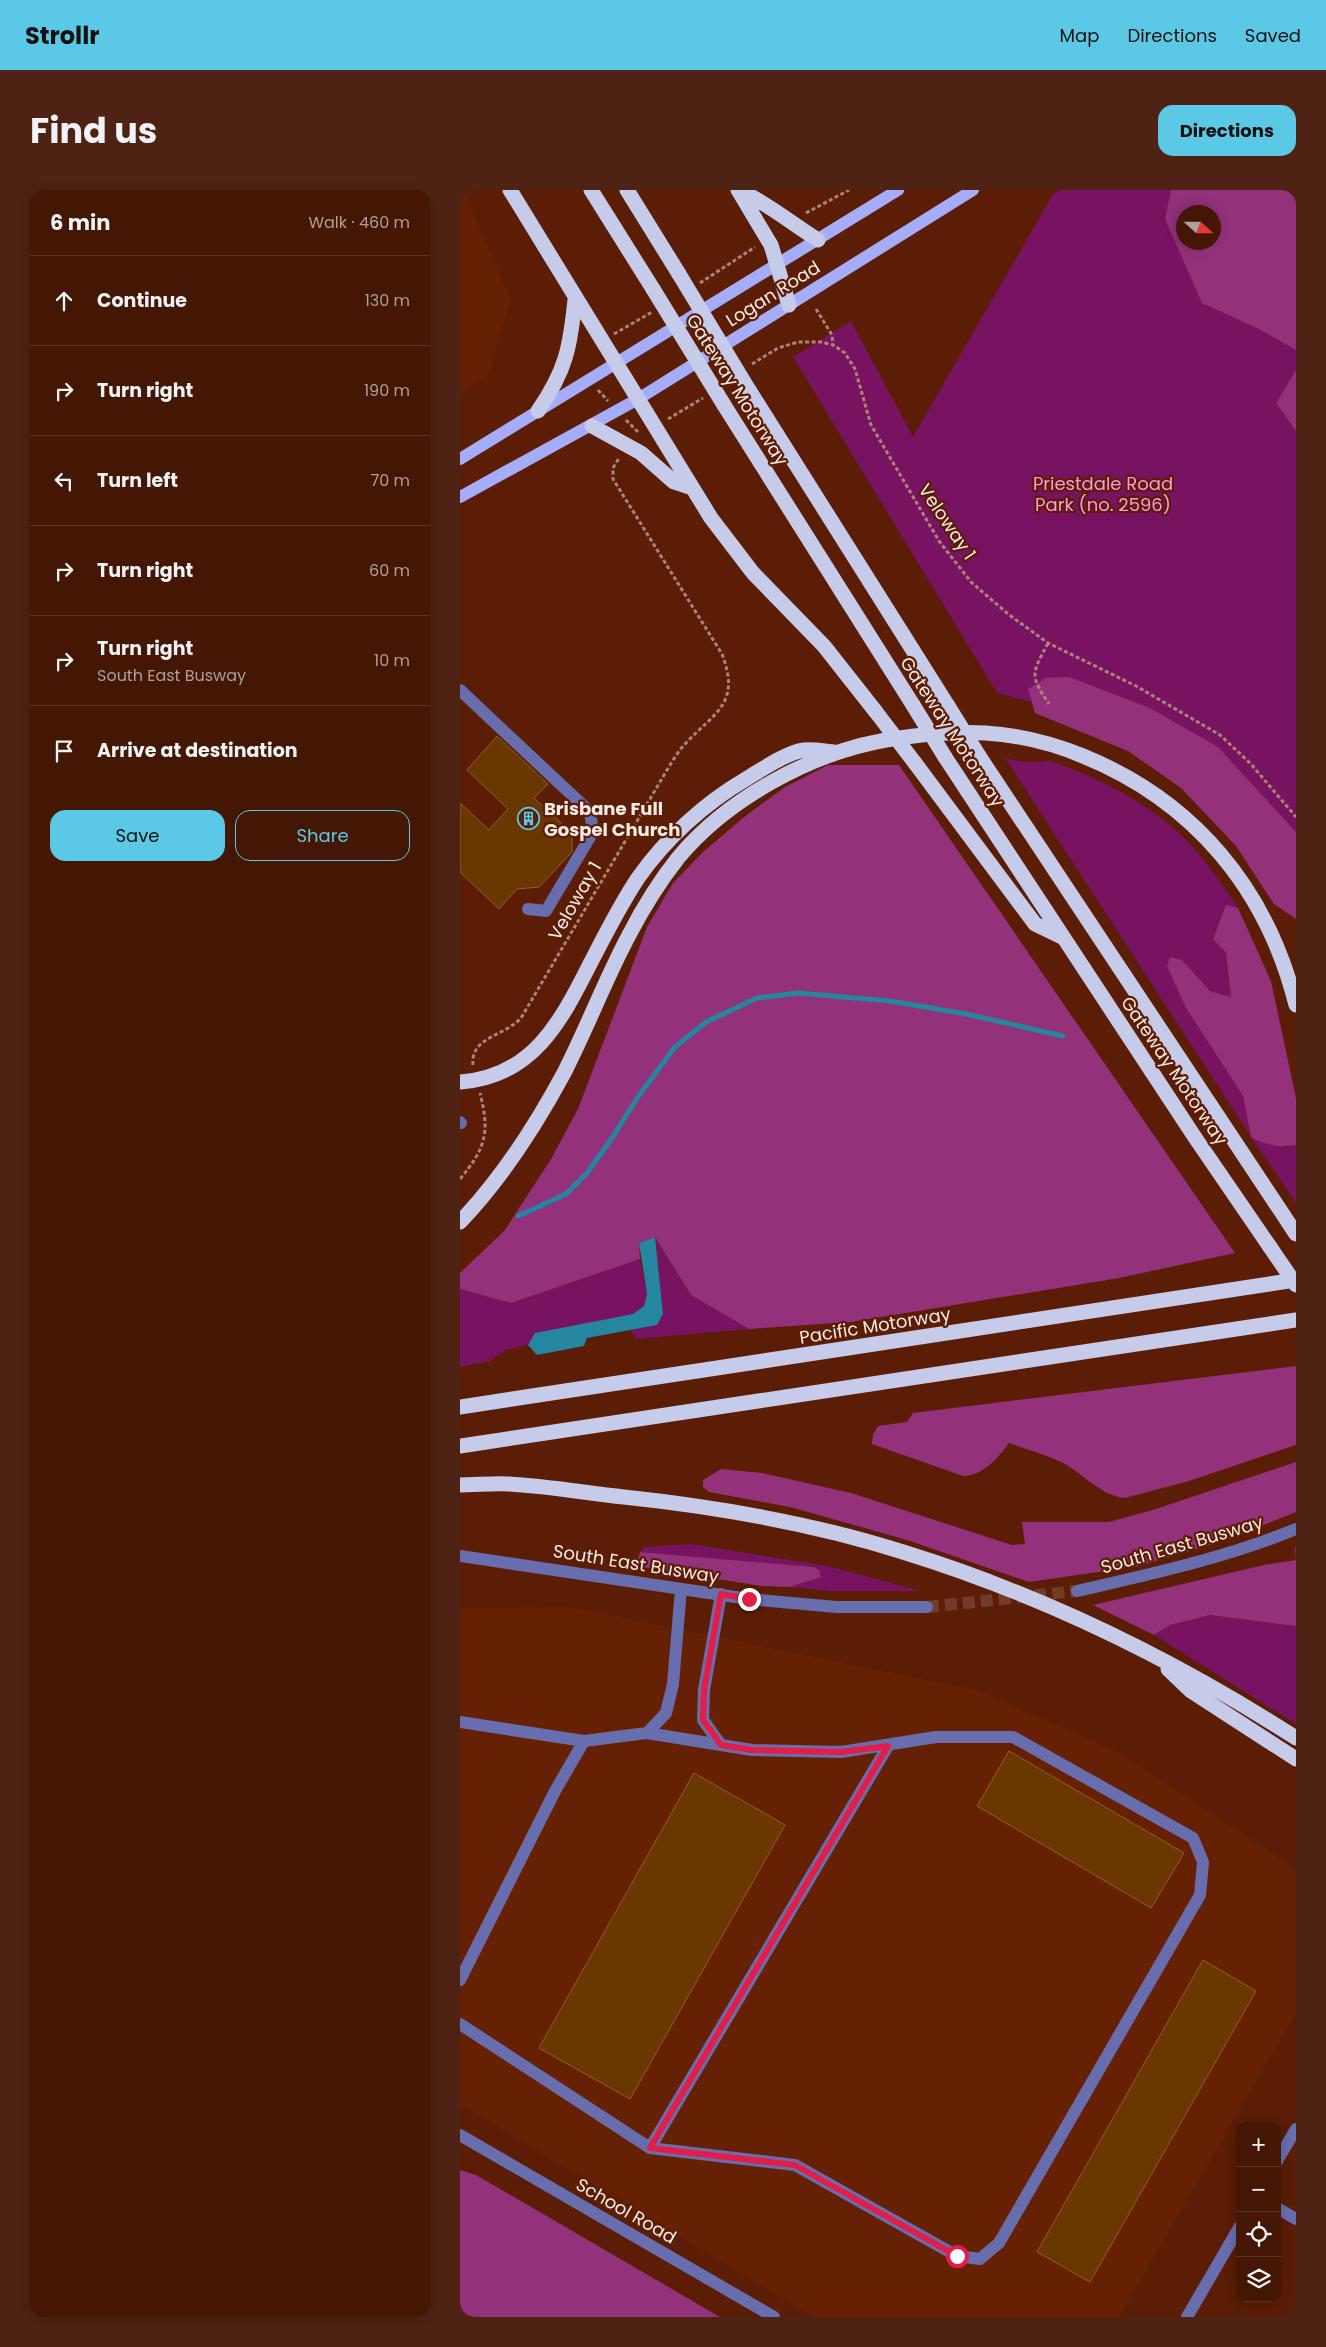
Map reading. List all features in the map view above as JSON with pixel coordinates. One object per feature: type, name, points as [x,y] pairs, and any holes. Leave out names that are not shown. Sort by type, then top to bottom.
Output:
[{"type":"highway","points":[[510,190],[575,300],[711,518],[753,573],[824,646],[915,763],[1035,924],[1063,938]]},
{"type":"highway","name":"Gateway Motorway","points":[[591,190],[945,757],[1063,938],[1296,1285]]},
{"type":"highway","name":"Gateway Motorway","points":[[627,190],[749,390],[979,756],[1219,1121],[1296,1234]]},
{"type":"highway","points":[[738,190],[758,199],[818,240]]},
{"type":"highway","points":[[738,190],[770,245],[778,264],[789,305]]},
{"type":"highway","points":[[538,411],[553,388],[571,344],[575,300]]},
{"type":"highway","points":[[592,426],[641,453],[674,482],[692,488]]},
{"type":"highway","points":[[460,1222],[497,1180],[522,1145],[545,1107],[566,1070],[628,937],[649,900],[680,856],[718,821],[758,790],[783,776],[838,752],[874,742],[936,732],[991,732],[1046,742],[1099,762],[1149,790],[1194,826],[1219,852],[1242,881],[1263,916],[1279,950],[1296,1005]]},
{"type":"highway","points":[[460,1082],[491,1075],[505,1069],[532,1053],[544,1041],[562,1016],[611,924],[639,877],[660,851],[700,812],[738,784],[786,757],[803,750],[838,752]]},
{"type":"highway","name":"Pacific Motorway","points":[[460,1407],[1296,1280]]},
{"type":"highway","points":[[460,1446],[1296,1320]]},
{"type":"highway","points":[[460,1485],[509,1484],[682,1503],[815,1528],[902,1551],[1037,1600],[1152,1655],[1248,1707],[1296,1738]]},
{"type":"highway","points":[[1152,1655],[1191,1691],[1296,1759]]},
{"type":"main road","name":"Logan Road","points":[[460,460],[898,190]]},
{"type":"main road","name":"Logan Road","points":[[460,497],[638,399],[973,190]]},
{"type":"street","points":[[460,690],[590,812],[593,832],[546,911],[528,909]]},
{"type":"street","name":"South East Busway","points":[[1077,1591],[1181,1567],[1266,1541],[1296,1529]]},
{"type":"street","name":"South East Busway","points":[[460,1556],[681,1589],[836,1607],[928,1607]]},
{"type":"street","points":[[648,1733],[666,1713],[673,1684],[681,1589]]},
{"type":"street","points":[[721,1594],[704,1690],[703,1720],[721,1745]]},
{"type":"street","points":[[460,1722],[584,1741],[648,1733],[752,1750],[841,1752],[936,1737],[1013,1737],[1193,1838],[1203,1862],[1200,1895],[1000,2243],[980,2259],[957,2256],[795,2165],[650,2148],[460,2024]]},
{"type":"street","points":[[460,1980],[555,1791],[584,1741]]},
{"type":"street","points":[[650,2148],[888,1746]]},
{"type":"street","points":[[1281,2154],[1296,2129]]},
{"type":"street","name":"School Road","points":[[460,2135],[774,2317]]},
{"type":"street","points":[[1281,2210],[1296,2219]]},
{"type":"street","points":[[1187,2317],[1236,2233]]},
{"type":"path","points":[[799,216],[849,190]]},
{"type":"path","points":[[745,369],[787,344],[811,342],[833,345],[832,335],[816,309]]},
{"type":"path","name":"Veloway 1","points":[[833,345],[850,359],[861,388],[871,425],[938,541],[971,582],[1008,614],[1048,643],[1136,686],[1220,735],[1250,763],[1296,816]]},
{"type":"path","points":[[597,389],[610,404]]},
{"type":"path","points":[[662,422],[684,411],[707,395]]},
{"type":"path","name":"Veloway 1","points":[[473,1064],[474,1054],[482,1041],[508,1030],[521,1018],[674,759],[685,743],[715,716],[726,698],[728,677],[722,654],[613,479],[613,468],[619,457]]},
{"type":"path","points":[[1048,643],[1034,670],[1036,684],[1049,704]]},
{"type":"path","points":[[460,1179],[476,1157],[485,1139],[486,1115],[480,1092]]},
{"type":"shaded area","points":[[460,190],[463,190],[511,300],[488,375],[460,393]]},
{"type":"shaded area","points":[[1171,190],[1296,190],[1296,350],[1259,329],[1202,303],[1179,250],[1221,250],[1221,205],[1176,205],[1176,244],[1165,219]]},
{"type":"shaded area","points":[[1296,370],[1296,431],[1276,403]]},
{"type":"shaded area","points":[[1069,677],[1150,708],[1218,747],[1296,832],[1296,919],[1274,904],[1236,846],[1181,788],[1128,751],[1035,713],[1028,689],[1046,678]]},
{"type":"shaded area","points":[[828,765],[899,765],[1235,1253],[1119,1278],[851,1322],[749,1329],[691,1295],[655,1237],[639,1243],[640,1259],[511,1303],[460,1289],[460,1273],[505,1230],[551,1159],[578,1109],[647,927],[673,883],[703,852],[744,817],[785,787]]},
{"type":"shaded area","points":[[1226,905],[1238,908],[1271,981],[1296,1098],[1296,1145],[1273,1145],[1251,1137],[1243,1096],[1186,1008],[1167,966],[1170,957],[1182,960],[1210,991],[1231,997],[1226,953],[1213,939]]},
{"type":"shaded area","points":[[1296,1366],[1296,1445],[1189,1481],[1125,1498],[1107,1493],[1061,1462],[1009,1443],[995,1460],[984,1469],[971,1475],[963,1476],[872,1444],[873,1435],[878,1426],[907,1422],[913,1413]]},
{"type":"shaded area","points":[[1296,1462],[1296,1512],[1226,1540],[1139,1566],[1029,1582],[907,1540],[790,1507],[709,1492],[703,1487],[703,1480],[721,1469],[762,1473],[851,1493],[1012,1545],[1025,1544],[1022,1522],[1109,1522],[1156,1509]]},
{"type":"shaded area","points":[[640,1552],[814,1567],[819,1570],[821,1577],[790,1587],[761,1586],[636,1566]]},
{"type":"shaded area","points":[[1296,1560],[1296,1626],[1210,1615],[1170,1625],[1154,1635],[1093,1605],[1264,1565]]},
{"type":"shaded area","points":[[570,1607],[977,1690],[1118,1752],[1296,1869],[1296,2013],[1119,2317],[813,2317],[460,2104],[460,1608]]},
{"type":"shaded area","points":[[460,2170],[476,2175],[720,2317],[460,2317]]},
{"type":"green space","name":"Priestdale Road Park (no. 2596)","points":[[1061,190],[1296,190],[1296,883],[1261,827],[1098,720],[997,693],[793,357],[851,321],[913,437],[1053,194]]},
{"type":"green space","points":[[1005,758],[1028,762],[1050,761],[1085,774],[1137,801],[1169,824],[1190,844],[1212,870],[1238,908],[1226,906],[1213,939],[1226,953],[1231,997],[1210,991],[1182,960],[1186,1008],[1243,1096],[1251,1137]]},
{"type":"green space","points":[[1251,1137],[1286,1147],[1296,1145],[1296,1203]]},
{"type":"green space","points":[[655,1237],[691,1295],[749,1329],[635,1339],[631,1330],[657,1325],[663,1314]]},
{"type":"green space","points":[[640,1259],[647,1294],[644,1306],[633,1314],[536,1333],[528,1345],[505,1350],[490,1361],[460,1367],[460,1289],[511,1303]]},
{"type":"green space","points":[[691,1544],[828,1566],[921,1591],[830,1591],[790,1587],[821,1577],[819,1570],[814,1567],[640,1552],[644,1547]]},
{"type":"green space","points":[[1210,1615],[1296,1626],[1296,1724],[1154,1635],[1170,1625]]},
{"type":"water","points":[[655,1237],[663,1314],[657,1325],[587,1338],[584,1346],[537,1355],[528,1345],[535,1333],[633,1314],[644,1306],[647,1294],[639,1243]]},
{"type":"building","name":"Brisbane Full Gospel Church","points":[[497,736],[548,784],[534,798],[572,833],[572,852],[539,887],[517,889],[499,909],[460,872],[460,803],[489,830],[508,809],[467,770]]},
{"type":"building","points":[[1009,1751],[1184,1853],[1151,1908],[977,1806]]},
{"type":"building","points":[[694,1773],[785,1825],[630,2099],[539,2048]]},
{"type":"building","points":[[1203,1960],[1256,1991],[1090,2282],[1037,2252]]},
{"type":"waterway","points":[[518,1216],[566,1194],[587,1173],[640,1094],[675,1047],[706,1022],[757,998],[798,993],[890,1001],[966,1014],[1063,1036]]},
{"type":"tunnel","points":[[927,1607],[1077,1591]]},
{"type":"place","name":"Brisbane Full Gospel Church","points":[[528,819]]},
{"type":"route","points":[[749,1599],[721,1594],[704,1690],[703,1720],[721,1745],[752,1750],[841,1752],[888,1746],[650,2148],[795,2165],[957,2256]]}]
